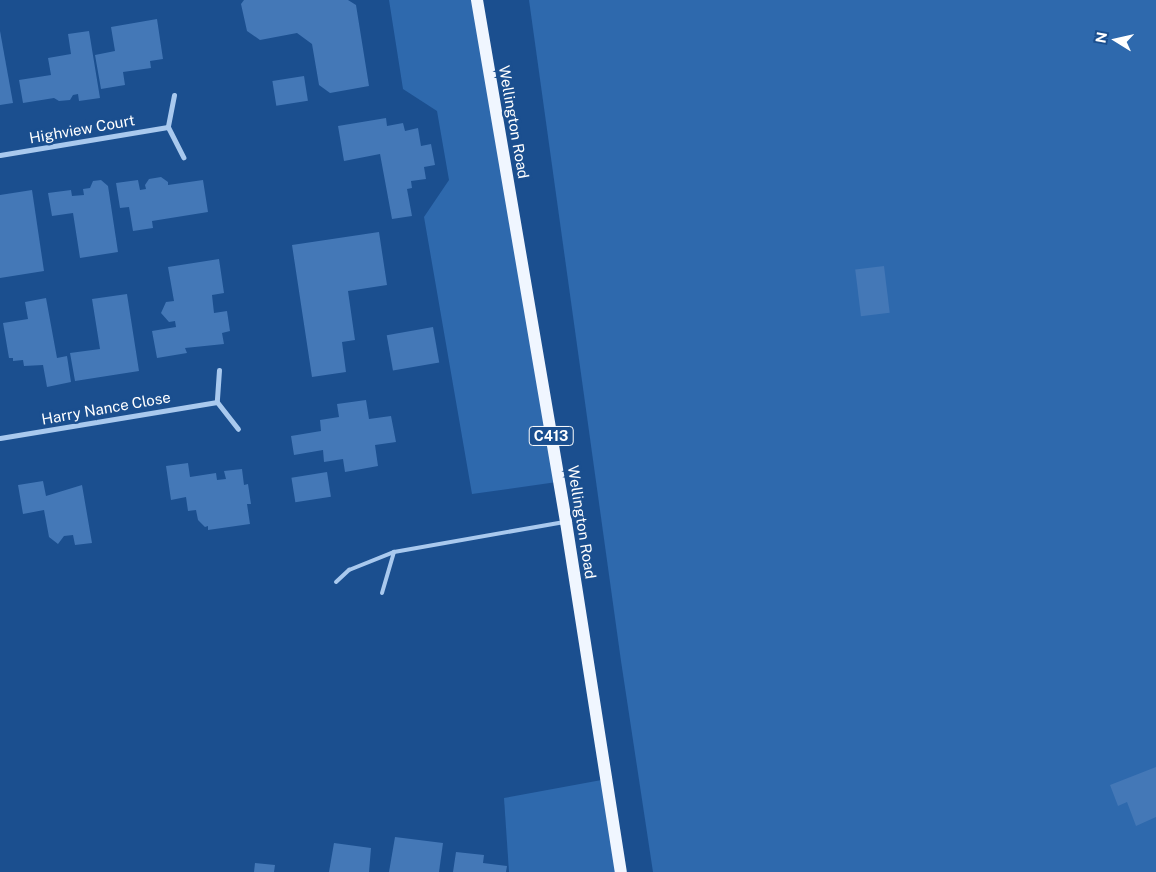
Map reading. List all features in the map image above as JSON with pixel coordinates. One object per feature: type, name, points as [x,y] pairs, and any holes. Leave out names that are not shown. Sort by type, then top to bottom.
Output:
[{"type":"main road","name":"Wellington Road","points":[[477,0],[566,522],[621,872]]},
{"type":"street","points":[[174,95],[168,127],[183,157]]},
{"type":"street","name":"Highview Court","points":[[0,156],[168,127]]},
{"type":"street","points":[[219,370],[217,402],[238,429]]},
{"type":"street","name":"Harry Nance Close","points":[[0,438],[217,402]]},
{"type":"lane","points":[[336,582],[349,570],[394,552],[566,522]]},
{"type":"lane","points":[[382,594],[394,552]]},
{"type":"shaded area","points":[[389,0],[476,0],[557,482],[472,494],[424,217],[449,180],[437,111],[403,89]]},
{"type":"shaded area","points":[[529,0],[1156,0],[1156,872],[653,872],[621,661]]},
{"type":"shaded area","points":[[607,779],[621,872],[509,872],[504,798]]},
{"type":"building","points":[[244,0],[348,0],[356,5],[369,86],[330,93],[319,85],[312,44],[297,33],[260,40],[247,31],[241,4]]},
{"type":"building","points":[[157,19],[163,59],[150,61],[151,68],[123,72],[125,85],[101,89],[95,55],[115,51],[111,27]]},
{"type":"building","points":[[0,31],[13,103],[0,105]]},
{"type":"building","points":[[89,31],[100,98],[79,101],[78,94],[73,95],[70,100],[59,101],[54,98],[23,103],[19,80],[51,75],[48,58],[71,54],[68,34]]},
{"type":"building","points":[[304,76],[308,101],[276,106],[272,81]]},
{"type":"building","points":[[386,118],[387,126],[403,123],[405,131],[418,128],[421,146],[431,144],[435,165],[424,167],[426,179],[411,181],[412,188],[407,189],[412,216],[392,219],[380,154],[344,161],[338,126]]},
{"type":"building","points":[[161,177],[168,182],[168,185],[203,180],[208,212],[152,221],[153,228],[133,231],[129,207],[120,208],[116,183],[138,180],[140,190],[146,189],[145,185],[149,179]]},
{"type":"building","points":[[101,180],[108,186],[118,252],[80,258],[73,213],[52,216],[48,193],[71,190],[72,196],[84,195],[83,189],[90,188],[93,181]]},
{"type":"building","points":[[32,190],[44,271],[0,278],[0,195]]},
{"type":"building","points":[[379,232],[387,285],[348,291],[355,340],[342,342],[346,372],[312,377],[292,245]]},
{"type":"building","points":[[219,259],[224,293],[212,295],[214,313],[227,311],[230,331],[222,333],[224,344],[185,348],[187,353],[157,358],[152,331],[176,327],[175,321],[169,322],[161,313],[166,302],[174,301],[168,267]]},
{"type":"building","points":[[884,266],[890,313],[861,316],[855,270]]},
{"type":"building","points":[[127,294],[139,371],[75,381],[70,353],[100,349],[92,299]]},
{"type":"building","points":[[46,298],[57,358],[67,356],[71,382],[47,387],[43,365],[24,366],[23,360],[13,361],[13,358],[9,358],[3,323],[28,319],[25,302]]},
{"type":"building","points":[[433,327],[439,362],[393,371],[387,335]]},
{"type":"building","points":[[366,400],[369,419],[391,416],[396,442],[375,445],[378,466],[345,472],[343,459],[324,462],[323,450],[294,455],[291,436],[321,431],[320,420],[339,417],[337,404]]},
{"type":"building","points":[[188,463],[190,477],[216,473],[217,480],[226,479],[224,471],[242,469],[244,485],[248,484],[251,504],[247,504],[250,524],[208,530],[208,526],[205,527],[198,520],[196,510],[188,511],[186,497],[171,500],[166,466]]},
{"type":"building","points":[[327,472],[331,497],[295,502],[291,478]]},
{"type":"building","points":[[43,481],[46,496],[82,485],[92,543],[75,545],[73,535],[64,536],[58,544],[49,537],[44,510],[23,514],[18,485]]},
{"type":"building","points":[[1156,767],[1156,817],[1136,826],[1127,802],[1118,806],[1110,785]]},
{"type":"building","points":[[395,837],[443,843],[439,872],[389,872]]},
{"type":"building","points":[[334,843],[371,848],[369,872],[329,872]]},
{"type":"building","points":[[456,852],[484,855],[483,863],[507,866],[506,872],[453,872]]},
{"type":"building","points":[[255,863],[275,865],[274,872],[254,872]]}]
